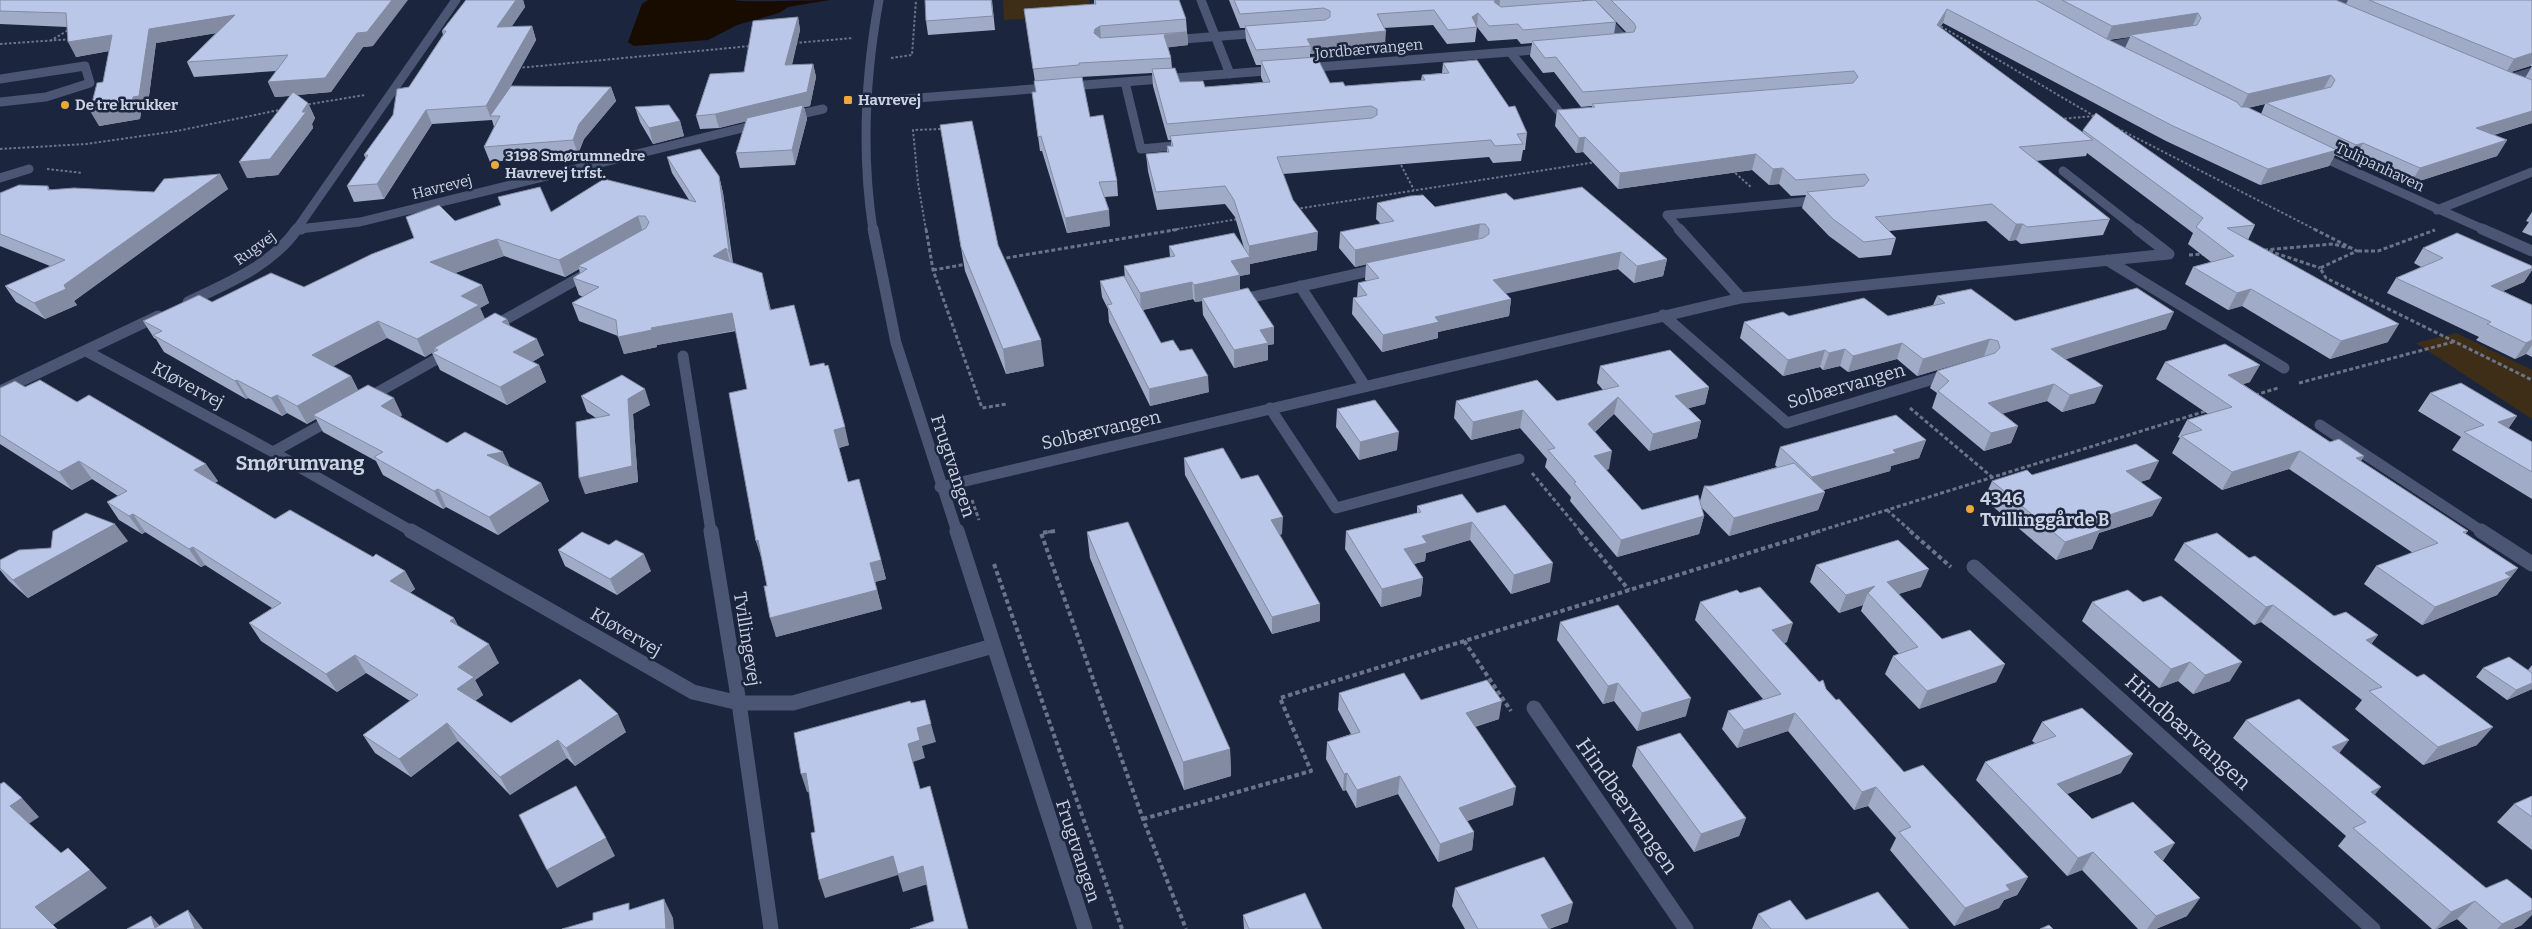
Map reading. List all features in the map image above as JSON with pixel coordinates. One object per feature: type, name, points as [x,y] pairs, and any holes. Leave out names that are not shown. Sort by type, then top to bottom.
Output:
[{"type":"street","name":"Rugvej","points":[[0,391],[239,278],[268,261],[285,246],[299,229],[456,0]]},
{"type":"street","name":"Frugtvangen","points":[[879,0],[872,36],[866,102],[867,181],[877,259],[896,343],[940,487],[1085,929]]},
{"type":"street","points":[[1201,0],[1230,74]]},
{"type":"street","points":[[2312,0],[2339,12]]},
{"type":"street","points":[[2321,4],[2349,0]]},
{"type":"street","points":[[1587,4],[1595,8],[1627,42],[1617,43]]},
{"type":"street","points":[[1158,41],[1274,32]]},
{"type":"street","points":[[2118,56],[2097,45],[2150,39]]},
{"type":"street","name":"Jordbærvangen","points":[[1298,68],[1559,48]]},
{"type":"street","points":[[1510,52],[1562,115],[1582,114]]},
{"type":"street","points":[[0,78],[84,66],[90,83],[73,91],[42,99],[0,102]]},
{"type":"street","points":[[866,102],[1288,69]]},
{"type":"street","points":[[2503,80],[2532,72]]},
{"type":"street","points":[[2494,77],[2517,86]]},
{"type":"street","points":[[1125,82],[1141,149],[1198,144]]},
{"type":"street","name":"Havrevej","points":[[299,229],[360,222],[823,109]]},
{"type":"street","name":"Tulipanhaven","points":[[2309,151],[2532,251]]},
{"type":"street","points":[[0,178],[29,169]]},
{"type":"street","points":[[2063,171],[2168,254]]},
{"type":"street","name":"Tulipanhaven","points":[[2437,210],[2532,172]]},
{"type":"street","points":[[1741,298],[1667,215],[1829,199]]},
{"type":"street","name":"Solbærvangen","points":[[940,487],[1741,298],[2168,254]]},
{"type":"street","points":[[2108,260],[2284,368]]},
{"type":"street","points":[[1227,302],[1395,266]]},
{"type":"street","points":[[486,331],[596,268]]},
{"type":"street","points":[[1300,286],[1365,386]]},
{"type":"street","name":"Solbærvangen","points":[[1663,316],[1786,423],[1958,372]]},
{"type":"street","points":[[358,404],[460,346]]},
{"type":"street","name":"Kløvervej","points":[[86,351],[273,452],[693,692],[739,703],[793,703],[993,646]]},
{"type":"street","name":"Tvillingevej","points":[[683,356],[739,703],[771,929]]},
{"type":"street","points":[[1270,408],[1336,508],[1519,459]]},
{"type":"street","points":[[273,452],[341,414]]},
{"type":"street","points":[[2320,425],[2532,564]]},
{"type":"street","name":"Hindbærvangen","points":[[1974,566],[2373,929]]},
{"type":"street","name":"Hindbærvangen","points":[[1534,708],[1686,929]]},
{"type":"path","points":[[869,62],[912,55],[916,0]]},
{"type":"path","points":[[1931,20],[2094,116],[2056,119]]},
{"type":"path","points":[[1928,25],[1938,24]]},
{"type":"path","points":[[49,41],[73,27]]},
{"type":"path","points":[[794,43],[872,36]]},
{"type":"path","points":[[0,44],[74,39]]},
{"type":"path","points":[[516,68],[756,46]]},
{"type":"path","points":[[300,106],[338,98],[393,92]]},
{"type":"path","points":[[0,149],[113,140],[177,131],[291,108]]},
{"type":"path","points":[[2112,125],[2358,251]]},
{"type":"path","points":[[940,129],[913,130],[918,183],[933,270],[982,408],[1007,404]]},
{"type":"path","points":[[1398,159],[1414,190]]},
{"type":"path","points":[[1296,209],[1596,162]]},
{"type":"path","points":[[29,169],[44,168],[82,173]]},
{"type":"path","points":[[1731,169],[1771,205]]},
{"type":"path","points":[[992,260],[1247,217]]},
{"type":"path","points":[[2258,251],[2333,244],[2358,251],[2378,251],[2460,220]]},
{"type":"path","points":[[2268,250],[2320,268],[2326,278],[2532,380]]},
{"type":"path","points":[[2320,268],[2358,251]]},
{"type":"path","points":[[2168,254],[2177,256],[2213,254]]},
{"type":"path","points":[[933,270],[972,263]]},
{"type":"path","points":[[2296,383],[2453,342]]},
{"type":"path","points":[[2261,401],[2254,396],[2287,386]]},
{"type":"path","points":[[1891,392],[1992,477]]},
{"type":"path","points":[[1143,819],[1311,771],[1280,698],[2207,410]]},
{"type":"path","points":[[1519,459],[1629,590]]},
{"type":"path","points":[[1886,510],[1959,574],[1974,566]]},
{"type":"path","points":[[1055,531],[1041,533],[1143,819],[1186,929]]},
{"type":"path","points":[[1464,641],[1512,714],[1534,708]]},
{"type":"shaded area","points":[[648,0],[829,0],[788,7],[779,13],[737,25],[708,40],[634,46],[628,42],[642,4]]},
{"type":"shaded area","points":[[1003,0],[1089,0],[1092,16],[1004,20]]},
{"type":"shaded area","points":[[2456,333],[2532,370],[2532,419],[2416,343]]},
{"type":"building","points":[[0,0],[392,0],[367,32],[357,33],[325,78],[268,82],[288,55],[187,62],[235,15],[149,29],[139,96],[133,97],[132,103],[90,111],[97,83],[103,82],[112,35],[68,42],[66,13],[0,11]]},
{"type":"building","points":[[466,0],[516,0],[497,27],[532,26],[486,106],[426,110],[377,184],[347,186],[368,155],[364,155],[393,115],[397,89],[409,87],[446,31],[442,31]]},
{"type":"building","points":[[925,0],[991,0],[993,16],[926,21]]},
{"type":"building","points":[[1095,0],[1179,0],[1186,19],[1100,26],[1095,29],[1094,33],[1100,38],[1187,32],[1164,35],[1171,58],[1079,63],[1079,65],[1033,69],[1024,9],[1096,4]]},
{"type":"building","points":[[1234,0],[1495,0],[1494,2],[1501,7],[1595,0],[1616,22],[1523,30],[1518,24],[1489,26],[1478,13],[1472,17],[1477,27],[1448,30],[1434,10],[1377,14],[1386,31],[1307,39],[1311,46],[1256,50],[1245,26],[1325,20],[1330,17],[1330,11],[1324,8],[1240,14]]},
{"type":"building","points":[[1611,0],[2036,0],[2105,38],[2237,102],[2241,107],[2247,107],[2337,150],[2268,169],[2173,126],[1947,9],[1937,25],[2093,140],[2019,147],[2110,219],[2027,227],[2023,224],[2016,224],[1992,204],[1875,217],[1896,238],[1864,242],[1833,219],[1807,192],[1864,186],[1869,180],[1865,174],[1796,180],[1783,168],[1773,169],[1756,154],[1620,173],[1585,137],[1579,138],[1557,110],[1595,107],[1592,104],[1853,83],[1858,77],[1854,71],[1583,92],[1556,57],[1545,58],[1532,41],[1634,32],[1636,27],[1634,23]]},
{"type":"building","points":[[2062,0],[2336,0],[2532,80],[2532,111],[2476,128],[2507,140],[2420,168],[2363,143],[2356,145],[2266,103],[2331,87],[2335,80],[2331,75],[2248,94],[2130,35],[2197,25],[2201,18],[2198,13],[2112,26]]},
{"type":"building","points":[[2369,0],[2532,0],[2532,53],[2514,59]]},
{"type":"building","points":[[798,17],[785,65],[813,64],[807,92],[715,114],[696,116],[710,74],[744,72],[753,21]]},
{"type":"building","points":[[1317,57],[1330,83],[1343,82],[1345,86],[1425,80],[1422,75],[1449,73],[1443,63],[1477,60],[1509,107],[1515,106],[1527,133],[1517,134],[1523,144],[1495,146],[1491,140],[1277,157],[1293,200],[1318,232],[1249,246],[1234,200],[1225,186],[1156,192],[1146,154],[1169,152],[1167,146],[1173,146],[1170,136],[1372,118],[1377,115],[1377,109],[1371,106],[1167,124],[1152,69],[1175,68],[1180,82],[1203,81],[1205,87],[1270,82],[1261,61]]},
{"type":"building","points":[[1082,77],[1090,117],[1103,115],[1117,181],[1099,182],[1109,210],[1065,218],[1041,136],[1038,137],[1032,92],[1036,92],[1034,81]]},
{"type":"building","points":[[511,86],[611,87],[579,124],[573,140],[484,147],[500,116],[490,116]]},
{"type":"building","points":[[293,92],[308,103],[302,112],[306,112],[270,159],[239,162]]},
{"type":"building","points":[[669,105],[680,121],[649,128],[635,107]]},
{"type":"building","points":[[803,105],[792,150],[736,153],[747,118]]},
{"type":"building","points":[[2096,113],[2255,225],[2227,228],[2399,324],[2341,341],[2251,289],[2237,293],[2193,267],[2234,256],[2196,227],[2203,218],[2083,130]]},
{"type":"building","points":[[972,121],[998,245],[1041,340],[1003,349],[961,247],[940,125]]},
{"type":"building","points":[[700,149],[719,176],[729,252],[726,248],[713,256],[762,273],[770,310],[794,305],[810,366],[824,363],[825,366],[828,365],[845,427],[834,430],[848,482],[859,479],[881,560],[870,563],[877,590],[770,618],[764,586],[767,586],[758,540],[756,541],[729,393],[747,389],[732,313],[651,328],[652,330],[618,337],[616,320],[572,303],[599,287],[573,278],[587,269],[578,266],[646,228],[649,222],[645,216],[638,216],[559,260],[497,239],[430,262],[482,285],[461,296],[479,305],[417,339],[378,321],[312,355],[351,376],[297,406],[277,395],[271,398],[237,380],[235,381],[153,335],[162,331],[143,321],[199,295],[212,302],[271,273],[304,287],[372,254],[414,238],[406,217],[439,205],[455,221],[501,205],[498,197],[540,187],[551,212],[604,179],[696,202],[667,157]]},
{"type":"building","points":[[220,174],[64,285],[66,289],[34,303],[5,286],[65,260],[0,234],[0,193],[19,185],[48,186],[48,190],[74,188],[154,192],[164,179]]},
{"type":"building","points":[[1582,187],[1667,259],[1637,266],[1621,252],[1493,280],[1511,299],[1435,317],[1439,322],[1383,335],[1353,298],[1367,295],[1358,283],[1379,278],[1366,263],[1483,238],[1489,234],[1489,229],[1485,224],[1480,224],[1355,250],[1340,232],[1394,221],[1377,203],[1423,195],[1435,207],[1506,193],[1514,200]]},
{"type":"building","points":[[1234,233],[1250,257],[1231,261],[1240,275],[1194,285],[1192,282],[1140,293],[1124,266],[1175,256],[1169,246]]},
{"type":"building","points":[[2457,233],[2532,266],[2532,268],[2491,286],[2532,305],[2532,340],[2526,343],[2487,324],[2491,322],[2396,278],[2443,258],[2423,248]]},
{"type":"building","points":[[1124,276],[1161,343],[1173,340],[1180,351],[1192,349],[1208,376],[1149,389],[1107,305],[1112,304],[1100,281]]},
{"type":"building","points":[[1248,288],[1274,327],[1260,330],[1268,343],[1234,350],[1202,298]]},
{"type":"building","points":[[2137,288],[2174,312],[2051,349],[2103,386],[2070,395],[2054,384],[1988,403],[2018,426],[1991,433],[1938,391],[1949,381],[1937,371],[1995,353],[2000,348],[1998,341],[1990,339],[1923,359],[1902,343],[1853,356],[1845,349],[1829,353],[1825,350],[1788,360],[1744,322],[1783,312],[1789,316],[1864,298],[1888,316],[1945,303],[1937,296],[1971,289],[2015,321]]},
{"type":"building","points":[[495,313],[507,319],[502,322],[537,339],[513,352],[539,365],[500,387],[432,353],[438,350],[434,348]]},
{"type":"building","points":[[2225,344],[2260,365],[2228,375],[2330,442],[2339,439],[2364,456],[2356,458],[2468,531],[2463,532],[2518,568],[2505,573],[2511,577],[2435,607],[2376,566],[2438,543],[2300,451],[2232,472],[2181,436],[2202,430],[2187,420],[2232,407],[2165,362]]},
{"type":"building","points":[[1670,350],[1709,387],[1675,396],[1701,421],[1653,434],[1618,397],[1588,424],[1612,451],[1594,456],[1642,510],[1698,495],[1704,516],[1621,540],[1574,483],[1576,482],[1548,450],[1555,448],[1523,410],[1473,422],[1456,401],[1537,380],[1557,401],[1619,386],[1600,366]]},
{"type":"building","points":[[622,375],[645,389],[628,399],[632,466],[579,478],[576,422],[610,415],[581,396]]},
{"type":"building","points":[[40,380],[77,402],[89,395],[206,464],[194,470],[275,519],[290,510],[373,557],[376,554],[405,571],[390,581],[454,618],[450,621],[489,644],[458,667],[474,677],[457,689],[511,723],[580,679],[618,714],[566,748],[558,740],[500,777],[447,723],[399,759],[363,735],[418,695],[355,655],[326,674],[249,623],[281,603],[193,547],[189,549],[133,514],[129,516],[107,502],[127,491],[79,461],[59,472],[0,435],[0,388],[15,381],[25,387]]},
{"type":"building","points":[[2461,383],[2517,416],[2498,422],[2532,442],[2532,472],[2464,432],[2484,425],[2430,393]]},
{"type":"building","points":[[368,385],[394,398],[381,406],[447,443],[465,432],[503,452],[487,455],[541,483],[489,517],[438,489],[434,491],[374,457],[383,452],[313,415]]},
{"type":"building","points":[[1375,400],[1399,432],[1360,442],[1337,409]]},
{"type":"building","points":[[1896,415],[1926,440],[1893,450],[1896,453],[1812,477],[1780,447]]},
{"type":"building","points":[[2136,444],[2159,461],[2126,471],[2162,498],[2090,521],[2101,530],[2065,542],[1992,481],[2027,470],[2032,475]]},
{"type":"building","points":[[1223,448],[1241,479],[1258,475],[1283,517],[1271,520],[1320,604],[1272,617],[1184,458]]},
{"type":"building","points":[[1794,463],[1825,492],[1734,518],[1704,486],[1711,486]]},
{"type":"building","points":[[1462,494],[1477,513],[1505,505],[1553,563],[1514,575],[1472,522],[1422,536],[1427,543],[1404,549],[1423,578],[1382,589],[1346,531],[1421,512],[1417,506]]},
{"type":"building","points":[[86,513],[115,524],[13,580],[0,568],[0,560],[19,550],[51,548],[53,531]]},
{"type":"building","points":[[1128,522],[1230,749],[1183,762],[1087,532]]},
{"type":"building","points":[[582,532],[609,545],[616,540],[644,554],[610,579],[558,550]]},
{"type":"building","points":[[2217,533],[2249,558],[2255,556],[2334,616],[2346,612],[2378,635],[2366,640],[2417,677],[2424,674],[2493,727],[2438,747],[2369,691],[2382,687],[2273,605],[2266,607],[2184,543]]},
{"type":"building","points":[[1898,540],[1929,569],[1887,582],[1942,639],[1970,630],[2005,664],[1927,691],[1893,656],[1918,647],[1868,593],[1875,586],[1846,595],[1816,565]]},
{"type":"building","points":[[1760,587],[1793,623],[1772,630],[1819,682],[1823,680],[1826,689],[1836,700],[1839,699],[1904,772],[1923,765],[2028,877],[2006,885],[2010,890],[1965,908],[1899,832],[1911,827],[1876,787],[1862,792],[1795,713],[1744,730],[1728,711],[1781,694],[1700,602],[1737,590],[1740,593]]},
{"type":"building","points":[[2128,590],[2143,602],[2161,596],[2242,662],[2205,675],[2190,662],[2171,669],[2092,602]]},
{"type":"building","points":[[1618,605],[1691,698],[1642,713],[1618,683],[1608,686],[1560,622]]},
{"type":"building","points":[[2509,657],[2532,673],[2532,683],[2516,690],[2483,668]]},
{"type":"building","points":[[1404,673],[1421,700],[1487,680],[1502,701],[1466,713],[1516,787],[1459,808],[1474,832],[1440,844],[1400,776],[1357,790],[1347,773],[1344,774],[1327,742],[1360,732],[1339,693]]},
{"type":"building","points":[[2299,699],[2349,740],[2332,747],[2381,787],[2371,792],[2486,888],[2507,879],[2532,899],[2532,910],[2502,924],[2475,901],[2451,912],[2353,828],[2366,822],[2246,720]]},
{"type":"building","points":[[925,700],[931,724],[917,728],[920,740],[908,744],[920,789],[930,786],[968,929],[910,929],[934,921],[923,866],[898,874],[893,856],[819,880],[811,833],[815,832],[806,773],[801,774],[794,733],[910,701],[911,703]]},
{"type":"building","points":[[2082,708],[2133,754],[2057,784],[2092,819],[2133,802],[2175,843],[2154,852],[2200,898],[2156,916],[2093,852],[2078,858],[1985,762],[2056,736],[2042,722]]},
{"type":"building","points":[[1680,733],[1746,818],[1701,834],[1637,747]]},
{"type":"building","points":[[4,782],[22,798],[10,806],[61,853],[68,848],[90,870],[35,907],[57,929],[0,929],[0,784]]},
{"type":"building","points":[[576,786],[606,838],[547,870],[519,815]]},
{"type":"building","points":[[2532,796],[2532,817],[2514,804]]},
{"type":"building","points":[[1544,857],[1573,903],[1541,915],[1549,929],[1478,929],[1455,888]]},
{"type":"building","points":[[1878,892],[1909,929],[1771,929],[1758,914],[1790,900],[1806,920]]},
{"type":"building","points":[[1305,893],[1322,929],[1249,929],[1243,915]]},
{"type":"building","points":[[664,899],[666,929],[562,929],[593,920],[593,913],[629,903],[629,910]]},
{"type":"building","points":[[188,910],[195,929],[127,929],[151,916],[155,928]]},
{"type":"building","points":[[2049,925],[2053,929],[2040,929]]},
{"type":"place","name":"Havrevej","points":[[848,100]]},
{"type":"place","name":"De tre krukker","points":[[65,105]]},
{"type":"place","name":"3198 Smørumnedre Havrevej trfst.","points":[[495,165]]},
{"type":"place","name":"4346 Tvillinggårde B","points":[[1970,509]]},
{"type":"district","name":"Smørumvang","points":[[300,463]]}]
